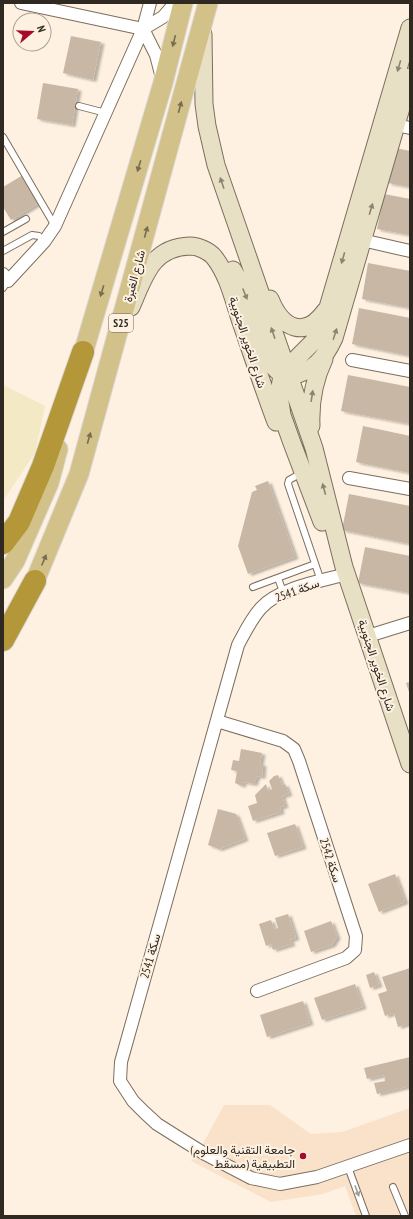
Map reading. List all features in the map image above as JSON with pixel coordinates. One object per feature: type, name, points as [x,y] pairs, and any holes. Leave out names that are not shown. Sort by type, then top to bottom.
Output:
[{"type":"highway","points":[[3,543],[19,522],[43,466],[83,352]]},
{"type":"highway","points":[[3,640],[34,582]]},
{"type":"main road","name":"S25","points":[[3,579],[15,561],[49,483],[83,352],[163,83],[183,3]]},
{"type":"main road","name":"شارع الغبرة","points":[[3,630],[34,582],[79,474],[208,3]]},
{"type":"street","points":[[21,3],[143,29],[163,17],[175,3]]},
{"type":"street","points":[[4,281],[44,242],[55,226],[143,29],[150,3]]},
{"type":"street","name":"شارع الخوير الجنوبية","points":[[202,24],[204,104],[207,126],[216,165],[286,374],[314,448],[346,570],[410,764]]},
{"type":"street","points":[[322,522],[282,415],[279,395],[286,374],[313,342],[322,328],[410,28]]},
{"type":"street","points":[[143,29],[156,55],[163,83]]},
{"type":"street","points":[[314,448],[311,433],[311,401],[319,369],[334,338],[362,240],[403,127],[410,77]]},
{"type":"street","points":[[230,206],[240,223],[273,308],[280,318],[289,326],[299,328],[310,326],[326,311],[331,301]]},
{"type":"street","points":[[362,240],[410,251]]},
{"type":"street","points":[[117,339],[146,274],[158,257],[166,251],[184,246],[194,246],[226,261],[235,273],[249,305],[264,350],[271,365],[286,374],[302,374],[310,369],[325,355]]},
{"type":"street","name":"شارع الخوير الجنوبية","points":[[212,255],[221,268],[230,289],[266,397],[298,475],[322,522],[328,538],[346,570]]},
{"type":"street","points":[[352,360],[410,371]]},
{"type":"street","points":[[350,478],[410,490]]},
{"type":"street","name":"سكة 2541","points":[[346,570],[321,581],[283,592],[271,599],[250,621],[238,645],[121,1062],[120,1081],[133,1101],[157,1124],[205,1154],[250,1178],[280,1184],[317,1177],[410,1145]]},
{"type":"street","points":[[368,636],[410,623]]},
{"type":"street","name":"سكة 2542","points":[[217,721],[283,741],[294,749],[356,936],[354,950],[346,958],[257,991]]},
{"type":"lane","points":[[79,106],[106,113]]},
{"type":"lane","points":[[3,137],[55,226]]},
{"type":"lane","points":[[3,232],[26,219]]},
{"type":"lane","points":[[3,251],[32,235],[39,236],[44,242]]},
{"type":"lane","points":[[298,475],[289,480],[288,484],[321,581]]},
{"type":"lane","points":[[253,586],[315,564]]},
{"type":"lane","points":[[278,578],[283,592]]},
{"type":"lane","points":[[348,1167],[366,1216]]},
{"type":"lane","points":[[393,1187],[405,1216]]},
{"type":"shaded area","name":"(جامعة التقنية والعلوم التطبيقية (مسقط","points":[[224,1105],[270,1105],[311,1134],[342,1132],[410,1108],[410,1216],[356,1216],[345,1186],[323,1194],[271,1202],[191,1161],[199,1151]]},
{"type":"sand","points":[[3,385],[45,406],[35,453],[3,501]]},
{"type":"building","points":[[71,36],[101,42],[93,80],[63,73]]},
{"type":"building","points":[[43,83],[78,89],[72,125],[37,119]]},
{"type":"building","points":[[395,148],[410,151],[410,187],[388,183]]},
{"type":"building","points":[[23,175],[39,203],[11,220],[3,207],[3,187]]},
{"type":"building","points":[[384,194],[410,199],[410,235],[377,229]]},
{"type":"building","points":[[368,263],[410,271],[410,308],[362,299]]},
{"type":"building","points":[[359,308],[410,318],[410,356],[352,344]]},
{"type":"building","points":[[348,375],[410,387],[410,424],[341,411]]},
{"type":"building","points":[[363,426],[410,436],[410,473],[356,462]]},
{"type":"building","points":[[268,481],[295,557],[248,574],[238,546],[252,492],[257,490],[255,486]]},
{"type":"building","points":[[349,494],[410,506],[410,544],[342,530]]},
{"type":"building","points":[[365,547],[410,556],[410,593],[358,583]]},
{"type":"building","points":[[410,682],[410,695],[406,683]]},
{"type":"building","points":[[241,749],[262,753],[260,764],[263,764],[262,777],[257,776],[254,784],[243,782],[242,786],[235,783],[237,771],[231,770],[233,760],[239,761]]},
{"type":"building","points":[[278,775],[282,785],[285,784],[289,794],[282,796],[285,806],[280,807],[281,812],[253,821],[248,806],[257,803],[255,795],[266,784],[268,791],[272,789],[269,781],[274,776]]},
{"type":"building","points":[[218,809],[236,814],[245,839],[219,849],[208,845]]},
{"type":"building","points":[[295,824],[303,847],[275,856],[267,833]]},
{"type":"building","points":[[395,874],[405,902],[379,912],[368,884]]},
{"type":"building","points":[[288,914],[296,938],[290,940],[292,944],[273,950],[271,944],[266,946],[259,924],[271,920],[274,929],[278,928],[275,918]]},
{"type":"building","points":[[331,921],[337,937],[332,945],[311,952],[304,931]]},
{"type":"building","points":[[410,968],[410,1023],[398,1027],[394,1013],[385,1016],[378,994],[387,991],[382,977]]},
{"type":"building","points":[[374,972],[379,985],[370,988],[366,975]]},
{"type":"building","points":[[355,984],[363,1007],[322,1020],[314,998]]},
{"type":"building","points":[[303,1001],[310,1023],[267,1037],[260,1015]]},
{"type":"building","points":[[410,1057],[410,1086],[377,1094],[374,1083],[385,1081],[384,1075],[367,1079],[364,1068]]},
{"type":"place","name":"(جامعة التقنية والعلوم التطبيقية (مسقط","points":[[303,1156]]}]
